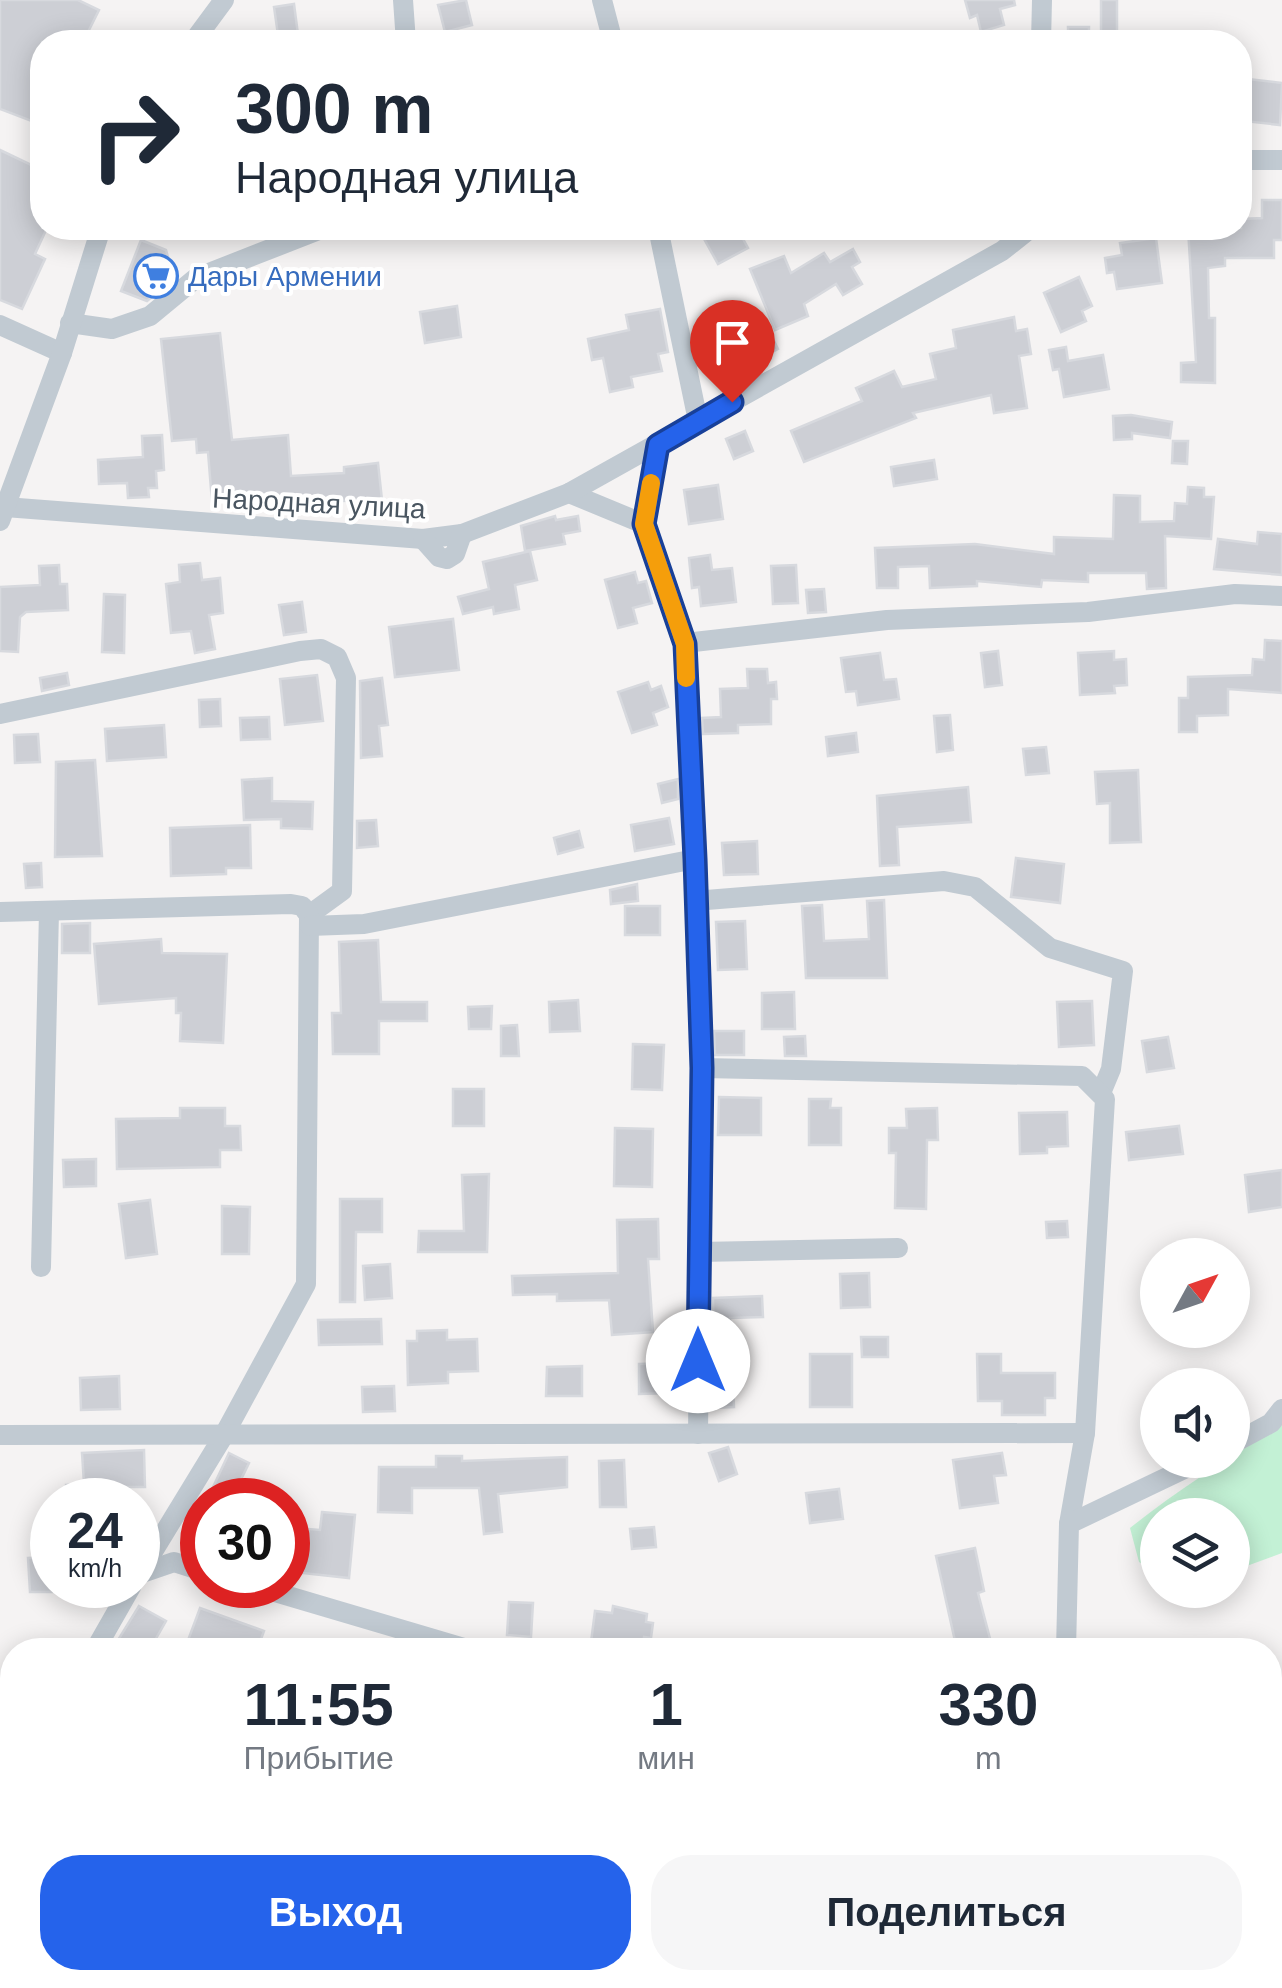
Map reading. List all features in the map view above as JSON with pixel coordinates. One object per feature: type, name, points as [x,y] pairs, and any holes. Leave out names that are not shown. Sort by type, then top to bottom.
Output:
[{"type":"street","points":[[202,30],[224,0]]},
{"type":"street","points":[[403,0],[405,30]]},
{"type":"street","points":[[602,0],[611,30]]},
{"type":"street","points":[[1041,30],[1042,0]]},
{"type":"street","points":[[1252,160],[1282,160]]},
{"type":"street","points":[[2,514],[62,353],[97,240]]},
{"type":"street","points":[[70,323],[112,329],[150,316],[196,278],[293,240]]},
{"type":"street","points":[[660,240],[698,421]]},
{"type":"street","name":"Народная улица","points":[[2,514],[423,539],[462,534],[569,493],[1016,240]]},
{"type":"street","points":[[0,324],[62,353]]},
{"type":"street","points":[[658,445],[644,524],[685,644],[695,859],[702,1068],[698,1434]]},
{"type":"street","points":[[569,493],[644,524]]},
{"type":"street","points":[[685,644],[886,620],[1088,612],[1235,594],[1282,596]]},
{"type":"street","points":[[0,714],[300,651],[321,649],[337,657],[346,678],[342,891],[310,920]]},
{"type":"street","points":[[310,920],[364,924],[695,859]]},
{"type":"street","points":[[694,901],[944,881],[975,887],[1050,948],[1123,971],[1111,1069],[1101,1094]]},
{"type":"street","points":[[0,912],[290,904],[302,906],[310,920],[306,1284],[224,1435],[160,1539]]},
{"type":"street","points":[[41,1267],[49,911]]},
{"type":"street","points":[[702,1068],[1082,1076],[1106,1099],[1085,1433],[1067,1638]]},
{"type":"street","points":[[699,1252],[898,1248]]},
{"type":"street","points":[[1250,1434],[1271,1423],[1282,1409]]},
{"type":"street","points":[[0,1435],[1085,1433]]},
{"type":"street","points":[[1075,1521],[1165,1478]]},
{"type":"street","points":[[310,1602],[430,1638]]},
{"type":"street","points":[[102,1638],[119,1608]]},
{"type":"green space","points":[[1282,1425],[1282,1553],[1250,1565],[1250,1498],[1171,1498],[1200,1478],[1250,1478],[1250,1446]]},
{"type":"green space","points":[[1140,1521],[1140,1563],[1139,1562],[1130,1528]]},
{"type":"building","points":[[0,0],[78,0],[99,10],[89,30],[30,30],[30,120],[0,109]]},
{"type":"building","points":[[466,0],[472,25],[444,30],[438,5]]},
{"type":"building","points":[[965,0],[1014,0],[1015,5],[1000,9],[1004,25],[981,30],[977,15],[970,18]]},
{"type":"building","points":[[1101,0],[1117,0],[1117,30],[1101,30]]},
{"type":"building","points":[[294,4],[297,30],[277,30],[274,7]]},
{"type":"building","points":[[1068,27],[1089,27],[1089,30]]},
{"type":"building","points":[[1252,79],[1282,83],[1280,125],[1252,122]]},
{"type":"building","points":[[0,150],[30,164],[30,240],[41,240],[35,254],[45,259],[22,309],[0,300]]},
{"type":"building","points":[[1262,200],[1282,200],[1282,240],[1274,240],[1274,258],[1225,258],[1225,266],[1208,268],[1209,318],[1215,318],[1215,383],[1181,382],[1181,363],[1196,362],[1189,240],[1252,240],[1252,218],[1262,218]]},
{"type":"building","points":[[141,240],[166,250],[174,278],[147,301],[121,291]]},
{"type":"building","points":[[705,240],[744,240],[748,248],[718,264]]},
{"type":"building","points":[[1156,240],[1162,283],[1117,289],[1114,272],[1107,273],[1105,258],[1122,255],[1120,243]]},
{"type":"building","points":[[853,249],[860,262],[852,267],[862,284],[843,295],[836,284],[804,304],[808,316],[775,330],[750,269],[784,256],[791,273],[824,253],[830,262]]},
{"type":"building","points":[[1079,277],[1092,306],[1082,311],[1086,321],[1061,332],[1044,293]]},
{"type":"building","points":[[457,306],[461,337],[425,343],[420,312]]},
{"type":"building","points":[[660,309],[668,352],[658,354],[662,371],[631,377],[633,387],[610,392],[603,358],[592,360],[588,339],[629,330],[626,315]]},
{"type":"building","points":[[1014,317],[1016,331],[1027,329],[1031,354],[1019,356],[1027,408],[994,413],[991,395],[913,413],[916,418],[804,462],[791,431],[862,401],[856,388],[894,371],[902,387],[936,379],[930,354],[956,348],[953,330]]},
{"type":"building","points":[[769,331],[778,349],[753,362],[743,343]]},
{"type":"building","points":[[220,333],[232,440],[288,435],[291,476],[344,473],[344,467],[378,463],[382,500],[298,502],[298,495],[212,502],[208,452],[197,453],[196,439],[172,441],[161,339]]},
{"type":"building","points":[[1066,347],[1068,361],[1103,355],[1109,389],[1064,397],[1059,369],[1053,370],[1049,350]]},
{"type":"building","points":[[1113,416],[1172,422],[1170,438],[1132,433],[1132,439],[1114,440]]},
{"type":"building","points":[[745,431],[753,451],[734,459],[726,439]]},
{"type":"building","points":[[162,435],[164,470],[156,471],[157,488],[148,488],[149,497],[128,498],[127,483],[99,484],[98,460],[143,457],[142,436]]},
{"type":"building","points":[[1173,441],[1188,441],[1187,464],[1172,463]]},
{"type":"building","points":[[934,460],[937,479],[894,486],[891,467]]},
{"type":"building","points":[[718,485],[723,519],[689,524],[684,490]]},
{"type":"building","points":[[1188,487],[1204,488],[1204,497],[1214,497],[1211,539],[1165,536],[1166,588],[1147,589],[1146,573],[1088,573],[1088,582],[1042,580],[1041,587],[977,581],[977,586],[930,588],[929,566],[898,567],[898,588],[877,588],[875,548],[975,544],[1054,554],[1054,537],[1113,539],[1114,495],[1140,496],[1140,522],[1174,521],[1175,503],[1187,504]]},
{"type":"building","points":[[555,516],[556,520],[578,516],[580,531],[563,534],[565,544],[525,551],[521,526]]},
{"type":"building","points":[[1258,532],[1282,534],[1282,575],[1214,569],[1218,539],[1257,544]]},
{"type":"building","points":[[530,551],[537,580],[515,585],[519,609],[494,614],[493,607],[463,614],[458,597],[489,589],[483,562]]},
{"type":"building","points":[[710,555],[712,570],[732,568],[736,602],[701,606],[699,587],[692,588],[689,558]]},
{"type":"building","points":[[200,563],[202,580],[220,578],[223,613],[209,615],[215,649],[195,653],[191,631],[171,633],[166,584],[180,582],[179,565]]},
{"type":"building","points":[[59,565],[60,584],[67,584],[68,610],[26,612],[20,617],[18,652],[0,651],[0,587],[40,585],[39,566]]},
{"type":"building","points":[[796,565],[798,603],[773,604],[771,566]]},
{"type":"building","points":[[635,572],[638,583],[646,581],[652,603],[633,608],[637,623],[618,628],[605,580]]},
{"type":"building","points":[[824,589],[826,612],[808,613],[806,590]]},
{"type":"building","points":[[104,594],[125,595],[124,653],[102,652]]},
{"type":"building","points":[[302,602],[306,632],[284,635],[279,605]]},
{"type":"building","points":[[453,619],[459,670],[395,677],[389,627]]},
{"type":"building","points":[[1265,640],[1282,641],[1282,693],[1228,689],[1228,715],[1197,716],[1197,732],[1179,732],[1179,698],[1188,698],[1188,677],[1252,675],[1253,659],[1264,660]]},
{"type":"building","points":[[998,651],[1002,685],[985,687],[981,653]]},
{"type":"building","points":[[1114,651],[1114,660],[1126,659],[1127,685],[1114,686],[1115,693],[1080,695],[1078,653]]},
{"type":"building","points":[[880,653],[884,680],[896,679],[899,699],[858,705],[856,691],[846,692],[841,658]]},
{"type":"building","points":[[747,669],[767,669],[768,683],[776,682],[777,699],[771,699],[771,724],[738,725],[738,733],[703,734],[702,718],[721,717],[720,689],[748,688]]},
{"type":"building","points":[[67,673],[69,685],[42,691],[40,678]]},
{"type":"building","points":[[317,675],[323,721],[285,725],[280,679]]},
{"type":"building","points":[[382,678],[388,725],[379,726],[382,756],[361,758],[360,681]]},
{"type":"building","points":[[648,682],[651,690],[661,686],[668,707],[653,713],[657,725],[632,733],[618,692]]},
{"type":"building","points":[[220,699],[221,726],[200,727],[199,700]]},
{"type":"building","points":[[950,715],[953,750],[937,752],[934,716]]},
{"type":"building","points":[[269,717],[270,739],[241,740],[240,718]]},
{"type":"building","points":[[164,725],[166,757],[107,761],[105,729]]},
{"type":"building","points":[[856,733],[858,752],[828,756],[826,737]]},
{"type":"building","points":[[38,734],[40,762],[15,763],[14,735]]},
{"type":"building","points":[[1046,747],[1049,773],[1026,775],[1023,749]]},
{"type":"building","points":[[95,760],[102,856],[55,857],[56,762]]},
{"type":"building","points":[[1138,770],[1141,842],[1110,843],[1110,803],[1097,804],[1095,772]]},
{"type":"building","points":[[272,778],[272,801],[313,802],[312,829],[281,828],[281,819],[244,820],[242,780]]},
{"type":"building","points":[[678,779],[678,799],[662,803],[658,784]]},
{"type":"building","points":[[968,787],[971,822],[897,827],[899,865],[880,866],[877,796]]},
{"type":"building","points":[[669,818],[674,844],[635,851],[631,825]]},
{"type":"building","points":[[376,820],[378,846],[357,848],[357,821]]},
{"type":"building","points":[[250,825],[251,868],[226,868],[226,874],[171,876],[170,828]]},
{"type":"building","points":[[579,831],[583,847],[558,854],[554,838]]},
{"type":"building","points":[[757,841],[758,874],[724,875],[722,843]]},
{"type":"building","points":[[1016,858],[1064,864],[1060,903],[1011,897]]},
{"type":"building","points":[[41,863],[42,887],[26,888],[24,864]]},
{"type":"building","points":[[637,884],[638,901],[611,904],[610,890]]},
{"type":"building","points":[[884,900],[887,978],[806,978],[802,906],[822,905],[824,941],[869,939],[867,901]]},
{"type":"building","points":[[625,906],[660,906],[660,935],[625,935]]},
{"type":"building","points":[[745,921],[747,969],[718,970],[716,922]]},
{"type":"building","points":[[90,923],[90,953],[62,953],[62,924]]},
{"type":"building","points":[[161,939],[162,953],[227,954],[223,1043],[180,1041],[181,1013],[176,1013],[176,998],[99,1004],[94,944]]},
{"type":"building","points":[[378,940],[381,1002],[427,1002],[427,1021],[379,1021],[379,1054],[333,1054],[332,1013],[341,1013],[339,942]]},
{"type":"building","points":[[794,992],[795,1029],[762,1029],[762,993]]},
{"type":"building","points":[[578,1000],[580,1031],[550,1032],[549,1002]]},
{"type":"building","points":[[1092,1001],[1094,1045],[1059,1047],[1057,1002]]},
{"type":"building","points":[[492,1006],[491,1029],[469,1029],[468,1007]]},
{"type":"building","points":[[517,1025],[519,1056],[501,1056],[501,1026]]},
{"type":"building","points":[[714,1031],[744,1031],[744,1055],[715,1055]]},
{"type":"building","points":[[805,1036],[806,1056],[785,1056],[784,1037]]},
{"type":"building","points":[[1168,1037],[1174,1068],[1147,1072],[1142,1041]]},
{"type":"building","points":[[633,1044],[664,1045],[662,1090],[632,1089]]},
{"type":"building","points":[[453,1089],[484,1089],[484,1126],[453,1126]]},
{"type":"building","points":[[719,1097],[761,1098],[761,1135],[718,1135]]},
{"type":"building","points":[[809,1099],[831,1099],[830,1108],[841,1108],[841,1145],[809,1145]]},
{"type":"building","points":[[180,1108],[225,1108],[225,1126],[240,1126],[241,1150],[220,1150],[220,1167],[117,1169],[116,1119],[180,1118]]},
{"type":"building","points":[[937,1108],[938,1140],[927,1140],[926,1209],[895,1208],[896,1153],[889,1153],[889,1128],[907,1128],[906,1109]]},
{"type":"building","points":[[1067,1112],[1068,1146],[1047,1147],[1047,1153],[1020,1154],[1019,1113]]},
{"type":"building","points":[[1179,1126],[1183,1154],[1129,1160],[1126,1132]]},
{"type":"building","points":[[615,1128],[653,1129],[652,1187],[614,1186]]},
{"type":"building","points":[[96,1159],[96,1186],[64,1187],[63,1160]]},
{"type":"building","points":[[1282,1170],[1282,1207],[1249,1212],[1245,1175]]},
{"type":"building","points":[[489,1174],[487,1252],[418,1252],[419,1231],[464,1231],[462,1175]]},
{"type":"building","points":[[340,1199],[382,1199],[382,1232],[356,1232],[355,1302],[340,1302]]},
{"type":"building","points":[[150,1200],[157,1254],[126,1258],[119,1204]]},
{"type":"building","points":[[222,1206],[250,1207],[249,1254],[222,1254]]},
{"type":"building","points":[[658,1219],[659,1259],[648,1259],[653,1332],[612,1335],[609,1300],[557,1301],[557,1294],[513,1295],[512,1276],[618,1273],[617,1220]]},
{"type":"building","points":[[1067,1221],[1068,1237],[1047,1238],[1046,1222]]},
{"type":"building","points":[[390,1264],[392,1298],[365,1300],[363,1266]]},
{"type":"building","points":[[869,1273],[870,1307],[841,1308],[840,1274]]},
{"type":"building","points":[[762,1296],[763,1317],[730,1318],[734,1407],[715,1408],[713,1298]]},
{"type":"building","points":[[381,1319],[382,1344],[319,1345],[318,1320]]},
{"type":"building","points":[[447,1330],[447,1340],[477,1339],[478,1371],[448,1372],[448,1383],[408,1385],[407,1341],[417,1341],[417,1331]]},
{"type":"building","points":[[861,1337],[888,1337],[888,1357],[862,1357]]},
{"type":"building","points":[[810,1354],[852,1354],[852,1407],[810,1407]]},
{"type":"building","points":[[977,1354],[1001,1354],[1001,1373],[1055,1373],[1055,1398],[1045,1398],[1045,1415],[1002,1415],[1002,1401],[978,1401]]},
{"type":"building","points":[[671,1363],[672,1393],[639,1394],[639,1364]]},
{"type":"building","points":[[582,1366],[582,1396],[546,1396],[547,1367]]},
{"type":"building","points":[[119,1376],[120,1409],[81,1410],[80,1378]]},
{"type":"building","points":[[394,1386],[395,1411],[363,1412],[362,1387]]},
{"type":"building","points":[[728,1447],[737,1474],[719,1481],[709,1453]]},
{"type":"building","points":[[144,1450],[145,1478],[84,1478],[82,1453]]},
{"type":"building","points":[[229,1453],[249,1463],[242,1478],[217,1478]]},
{"type":"building","points":[[1002,1453],[1006,1475],[994,1476],[998,1503],[960,1508],[953,1460]]},
{"type":"building","points":[[436,1456],[462,1456],[462,1461],[567,1457],[567,1487],[498,1494],[502,1532],[484,1534],[479,1488],[412,1488],[412,1513],[378,1512],[379,1467],[436,1467]]},
{"type":"building","points":[[624,1460],[626,1507],[600,1507],[599,1461]]},
{"type":"building","points":[[839,1489],[843,1519],[810,1523],[806,1493]]},
{"type":"building","points":[[322,1512],[355,1515],[349,1578],[310,1574],[310,1529],[320,1530]]},
{"type":"building","points":[[654,1527],[656,1547],[632,1549],[630,1529]]},
{"type":"building","points":[[975,1548],[984,1591],[978,1593],[990,1638],[954,1638],[936,1556]]},
{"type":"building","points":[[509,1602],[533,1603],[531,1637],[507,1635]]},
{"type":"building","points":[[613,1606],[647,1614],[646,1622],[653,1623],[651,1638],[592,1638],[595,1611],[612,1613]]},
{"type":"building","points":[[138,1608],[143,1608],[166,1621],[156,1638],[119,1638]]},
{"type":"building","points":[[200,1608],[264,1631],[261,1638],[189,1638]]},
{"type":"slow traffic","points":[[651,483],[644,524],[685,644],[686,678]]},
{"type":"place","name":"Дары Армении","points":[[156,276]]},
{"type":"route","points":[[698,1361],[702,1068],[685,644],[644,524],[658,445],[732,402]]}]
